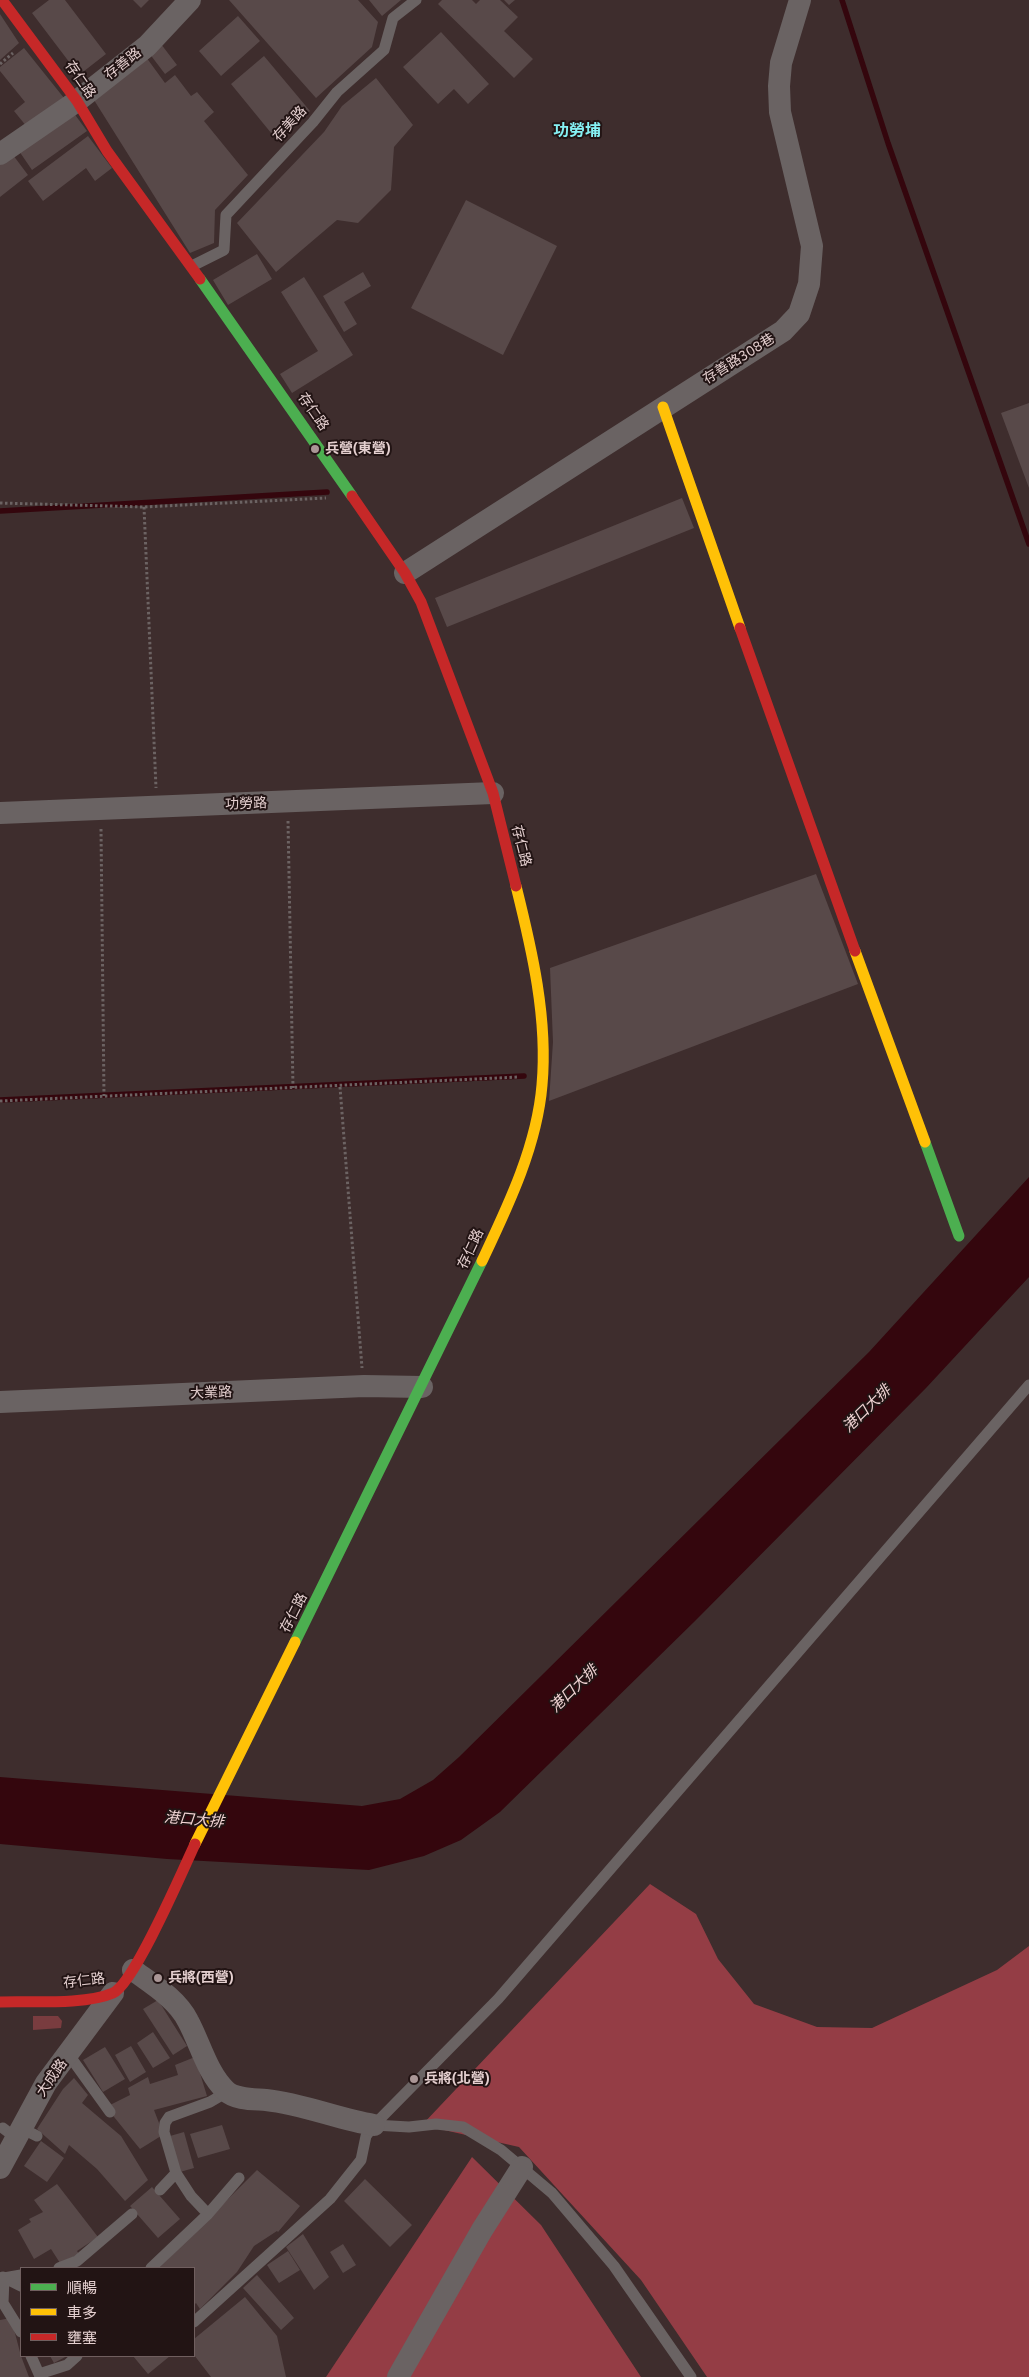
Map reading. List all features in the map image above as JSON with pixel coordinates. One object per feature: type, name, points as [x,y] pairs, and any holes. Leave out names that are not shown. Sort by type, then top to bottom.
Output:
[{"type":"street","name":"存仁路","points":[[0,2002],[83,1998],[113,1993],[123,1984],[133,1970],[230,1771],[329,1578],[497,1230],[524,1166],[542,1086],[543,1036],[529,937],[493,793],[421,602],[405,573],[192,266],[107,150],[77,101],[2,0]]},
{"type":"street","name":"存善路","points":[[0,154],[77,101],[147,46],[190,0]]},
{"type":"street","name":"存善路308巷","points":[[405,573],[783,331],[798,314],[808,284],[812,246],[780,112],[779,86],[782,63],[800,0]]},
{"type":"street","points":[[663,407],[809,825],[959,1236]]},
{"type":"street","name":"功勞路","points":[[0,813],[493,793]]},
{"type":"street","name":"大業路","points":[[0,1402],[364,1386],[422,1387]]},
{"type":"street","points":[[133,1970],[175,2004],[188,2019],[210,2068],[227,2092],[243,2098],[280,2102],[349,2121],[374,2125]]},
{"type":"street","name":"大成路","points":[[0,2168],[46,2083],[69,2055],[113,1993]]},
{"type":"street","points":[[398,2377],[451,2288],[482,2230],[522,2167]]},
{"type":"lane","name":"存美路","points":[[192,266],[224,250],[226,215],[313,122],[337,92],[384,50],[393,18],[416,0]]},
{"type":"lane","points":[[195,2321],[330,2199],[361,2160],[366,2136],[374,2125],[498,1999],[1029,1385]]},
{"type":"lane","points":[[69,2055],[110,2112]]},
{"type":"lane","points":[[208,2214],[191,2196],[176,2173],[164,2132],[165,2123],[169,2117],[210,2102],[227,2092]]},
{"type":"lane","points":[[374,2125],[410,2128],[436,2124],[463,2127],[501,2150],[552,2193],[614,2266],[691,2377]]},
{"type":"lane","points":[[160,2190],[176,2173]]},
{"type":"lane","points":[[152,2267],[208,2214],[239,2178]]},
{"type":"lane","points":[[62,2267],[77,2261],[132,2214]]},
{"type":"lane","points":[[2,2276],[20,2275]]},
{"type":"lane","points":[[2,2276],[20,2285]]},
{"type":"lane","points":[[2,2276],[3,2303],[20,2330]]},
{"type":"lane","points":[[32,2357],[40,2375],[66,2365],[76,2357]]},
{"type":"path","points":[[0,503],[144,506],[326,498]]},
{"type":"path","points":[[144,506],[156,807]]},
{"type":"path","points":[[288,802],[293,1088]]},
{"type":"path","points":[[101,808],[104,1096]]},
{"type":"path","points":[[0,1101],[340,1087],[522,1077]]},
{"type":"path","points":[[340,1087],[364,1386]]},
{"type":"shaded area","points":[[650,1884],[696,1914],[718,1959],[754,2004],[817,2027],[872,2028],[997,1970],[1029,1946],[1029,2377],[707,2377],[641,2280],[519,2147],[422,2125]]},
{"type":"shaded area","points":[[33,2016],[58,2016],[62,2021],[61,2028],[33,2030]]},
{"type":"shaded area","points":[[472,2157],[541,2225],[641,2377],[326,2377]]},
{"type":"water","name":"港口大排","points":[[1029,1177],[1029,1277],[926,1388],[695,1621],[500,1812],[461,1840],[424,1856],[369,1870],[167,1859],[0,1844],[0,1777],[362,1806],[400,1799],[433,1780],[459,1757],[869,1352]]},
{"type":"building","points":[[49,0],[65,0],[106,54],[79,75],[32,13]]},
{"type":"building","points":[[133,0],[149,0],[141,8]]},
{"type":"building","points":[[229,0],[358,0],[378,22],[372,47],[316,98]]},
{"type":"building","points":[[369,0],[401,0],[382,16]]},
{"type":"building","points":[[442,0],[472,0],[476,4],[480,0],[500,0],[518,17],[504,31],[533,59],[514,78],[438,4]]},
{"type":"building","points":[[504,0],[515,0],[509,5]]},
{"type":"building","points":[[0,14],[19,43],[0,60]]},
{"type":"building","points":[[238,16],[260,41],[221,76],[199,51]]},
{"type":"building","points":[[441,32],[489,84],[468,104],[454,89],[438,104],[403,67]]},
{"type":"building","points":[[161,44],[177,65],[165,74],[149,53]]},
{"type":"building","points":[[24,48],[64,98],[27,127],[14,111],[25,102],[0,71],[0,67]]},
{"type":"building","points":[[264,56],[310,111],[276,139],[231,84]]},
{"type":"building","points":[[146,57],[165,83],[175,75],[191,96],[197,92],[214,112],[204,121],[248,175],[215,210],[214,243],[190,253],[94,100]]},
{"type":"building","points":[[376,78],[413,125],[394,147],[391,190],[358,223],[337,220],[276,272],[237,223],[324,132],[342,106]]},
{"type":"building","points":[[73,112],[87,131],[32,170],[19,151]]},
{"type":"building","points":[[88,136],[112,168],[95,181],[86,168],[43,201],[28,181]]},
{"type":"building","points":[[13,155],[28,175],[0,197],[0,165]]},
{"type":"building","points":[[466,200],[557,246],[503,355],[411,308]]},
{"type":"building","points":[[257,254],[272,279],[228,305],[213,280]]},
{"type":"building","points":[[363,272],[371,286],[344,302],[357,324],[344,332],[323,296]]},
{"type":"building","points":[[304,277],[353,355],[292,393],[280,374],[318,351],[281,292]]},
{"type":"building","points":[[1029,403],[1029,488],[1001,413]]},
{"type":"building","points":[[682,498],[694,528],[447,627],[435,598]]},
{"type":"building","points":[[816,874],[858,984],[549,1101],[553,1042],[550,968]]},
{"type":"building","points":[[158,2000],[187,2046],[173,2055],[143,2009]]},
{"type":"building","points":[[153,2032],[170,2058],[153,2068],[137,2043]]},
{"type":"building","points":[[131,2046],[146,2072],[130,2082],[115,2055]]},
{"type":"building","points":[[105,2047],[125,2079],[103,2092],[83,2060]]},
{"type":"building","points":[[195,2057],[207,2096],[154,2110],[161,2136],[140,2149],[106,2107],[130,2095],[128,2088],[148,2077],[150,2084],[178,2075],[175,2065]]},
{"type":"building","points":[[74,2078],[88,2095],[82,2103],[121,2136],[148,2180],[125,2201],[97,2169],[69,2145],[65,2154],[37,2129],[63,2089]]},
{"type":"building","points":[[222,2125],[230,2149],[198,2158],[190,2134]]},
{"type":"building","points":[[184,2132],[194,2168],[180,2172],[170,2136]]},
{"type":"building","points":[[41,2141],[64,2158],[47,2182],[24,2166]]},
{"type":"building","points":[[257,2170],[300,2206],[278,2232],[254,2246],[237,2272],[200,2309],[195,2304],[195,2267],[160,2267]]},
{"type":"building","points":[[365,2179],[412,2225],[390,2247],[344,2201]]},
{"type":"building","points":[[57,2184],[98,2237],[77,2251],[79,2254],[60,2263],[51,2249],[34,2259],[18,2230],[31,2222],[29,2219],[43,2212],[34,2200]]},
{"type":"building","points":[[152,2187],[180,2219],[158,2238],[130,2206]]},
{"type":"building","points":[[303,2234],[329,2277],[314,2290],[286,2247]]},
{"type":"building","points":[[343,2244],[356,2265],[343,2273],[330,2252]]},
{"type":"building","points":[[288,2251],[300,2270],[279,2283],[267,2265]]},
{"type":"building","points":[[257,2275],[294,2318],[281,2330],[243,2288]]},
{"type":"building","points":[[245,2297],[277,2336],[286,2377],[211,2377],[195,2356],[195,2338]]},
{"type":"building","points":[[11,2318],[20,2357],[29,2377],[0,2377],[0,2320]]},
{"type":"building","points":[[51,2357],[65,2357],[54,2363]]},
{"type":"building","points":[[134,2357],[169,2357],[148,2374]]},
{"type":"waterway","points":[[842,0],[888,143],[1029,544]]},
{"type":"waterway","points":[[0,511],[327,492]]},
{"type":"waterway","points":[[0,1100],[524,1076]]},
{"type":"traffic: fast","points":[[200,279],[352,496]]},
{"type":"traffic: fast","points":[[925,1142],[959,1236]]},
{"type":"traffic: fast","points":[[295,1642],[482,1261]]},
{"type":"traffic: slow","points":[[663,407],[740,628]]},
{"type":"traffic: slow","points":[[482,1261],[502,1219],[528,1153],[539,1108],[542,1085],[543,1035],[541,1010],[528,935],[516,886]]},
{"type":"traffic: slow","points":[[855,951],[925,1142]]},
{"type":"traffic: slow","points":[[195,1844],[295,1642]]},
{"type":"traffic: jam","points":[[2,0],[77,101],[107,151],[200,279]]},
{"type":"traffic: jam","points":[[352,496],[405,573],[421,602],[493,793],[516,886]]},
{"type":"traffic: jam","points":[[740,628],[855,951]]},
{"type":"traffic: jam","points":[[0,2002],[73,2001],[102,1997],[113,1993],[122,1985],[133,1970],[145,1949],[195,1844]]},
{"type":"place","name":"兵營(東營)","points":[[315,449]]},
{"type":"place","name":"兵將(西營)","points":[[158,1978]]},
{"type":"place","name":"兵將(北營)","points":[[414,2079]]},
{"type":"district","name":"功勞埔","points":[[577,131]]}]
